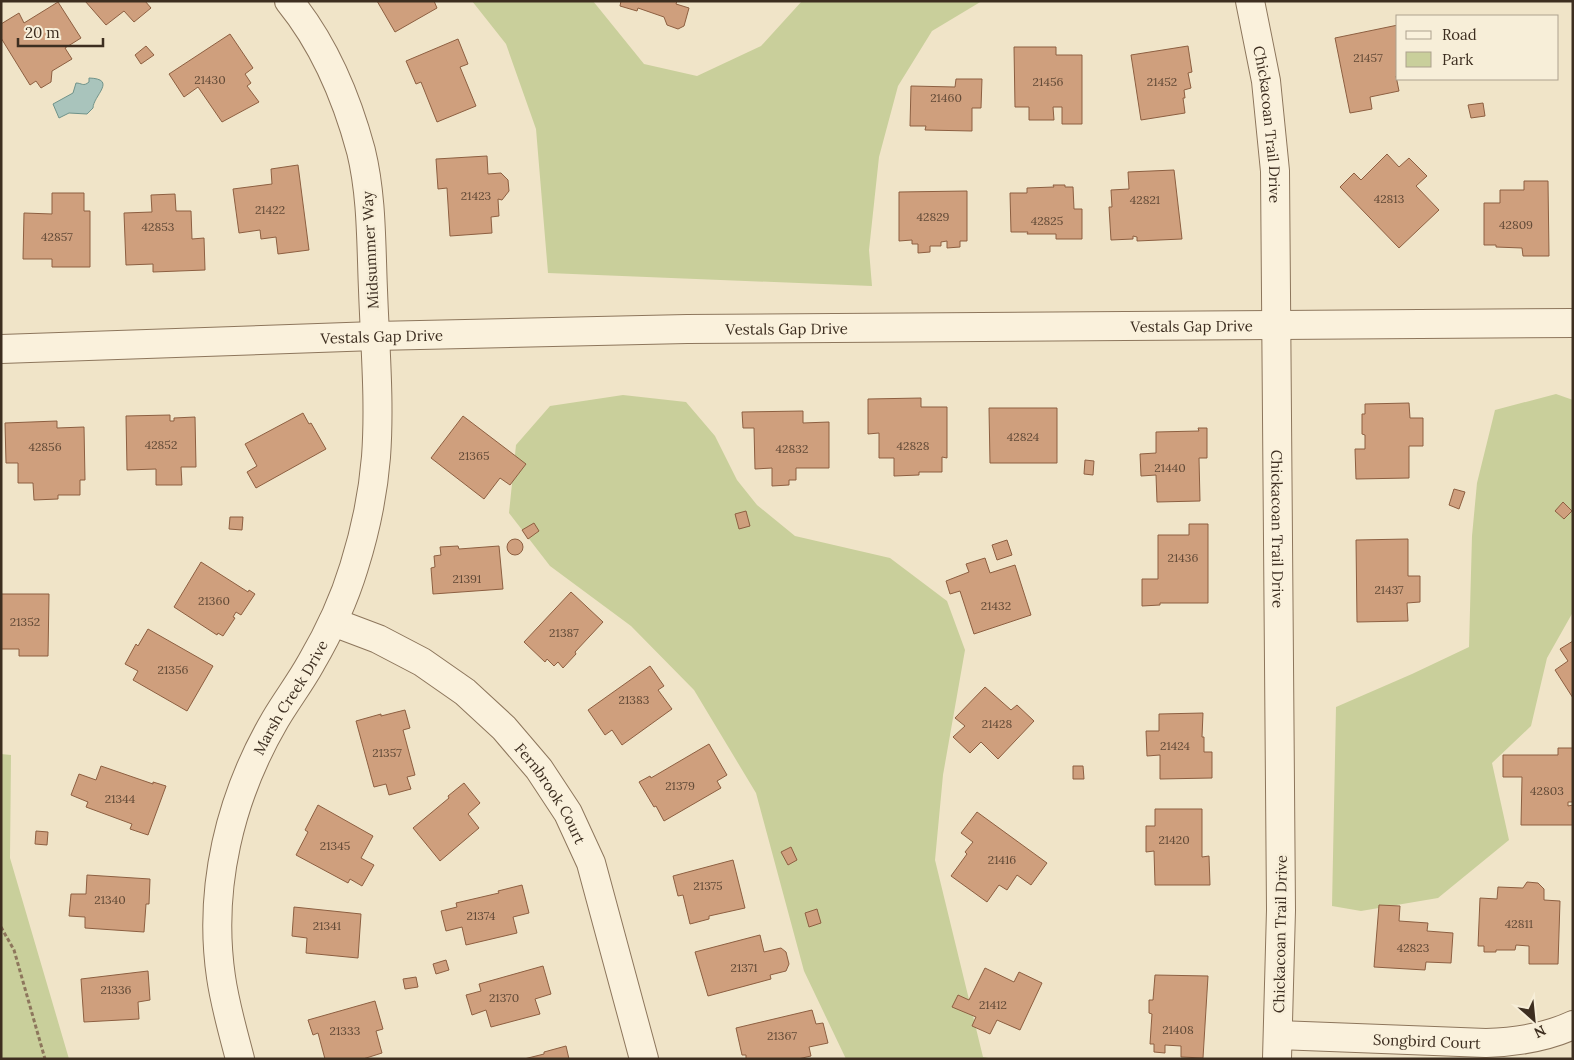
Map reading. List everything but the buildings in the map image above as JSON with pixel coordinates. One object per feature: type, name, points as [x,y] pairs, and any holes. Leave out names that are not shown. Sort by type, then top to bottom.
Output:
[{"type":"street","name":"Midsummer Way","points":[[289,1],[322,50],[345,102],[361,153],[370,207],[375,336]]},
{"type":"street","name":"Chickacoan Trail Drive","points":[[1250,1],[1266,81],[1275,171],[1278,325],[1281,910],[1278,1047]]},
{"type":"street","name":"Vestals Gap Drive","points":[[1,349],[375,336],[697,329],[1573,323]]},
{"type":"street","name":"Marsh Creek Drive","points":[[240,1059],[221,976],[217,926],[220,877],[229,828],[242,787],[259,748],[311,663],[333,622],[354,568],[368,513],[376,458],[375,336]]},
{"type":"street","name":"Fernbrook Court","points":[[333,622],[378,639],[422,662],[465,692],[504,728],[539,769],[568,813],[591,864],[644,1059]]},
{"type":"street","name":"Songbird Court","points":[[1278,1047],[1521,1041],[1556,1033],[1573,1025]]},
{"type":"path","points":[[1,926],[14,950],[45,1059]]},
{"type":"green space","points":[[472,1],[593,1],[644,64],[697,76],[761,46],[802,1],[982,1],[932,31],[898,86],[879,157],[869,250],[872,286],[548,273],[536,129],[506,44]]},
{"type":"green space","points":[[1556,394],[1573,400],[1573,612],[1547,658],[1531,726],[1492,763],[1509,840],[1438,898],[1361,911],[1332,906],[1336,707],[1469,647],[1472,536],[1477,483],[1495,410]]},
{"type":"green space","points":[[623,395],[686,402],[715,436],[737,480],[757,505],[795,536],[890,558],[947,601],[965,650],[943,775],[935,860],[983,1057],[994,1059],[846,1059],[804,971],[756,793],[694,690],[631,626],[550,566],[509,513],[516,445],[550,406]]},
{"type":"green space","points":[[1,754],[11,755],[10,858],[69,1059],[1,1059]]},
{"type":"water","points":[[89,78],[102,81],[103,85],[93,108],[87,114],[69,113],[59,118],[53,104],[73,93],[76,83],[85,84],[89,82]]}]
